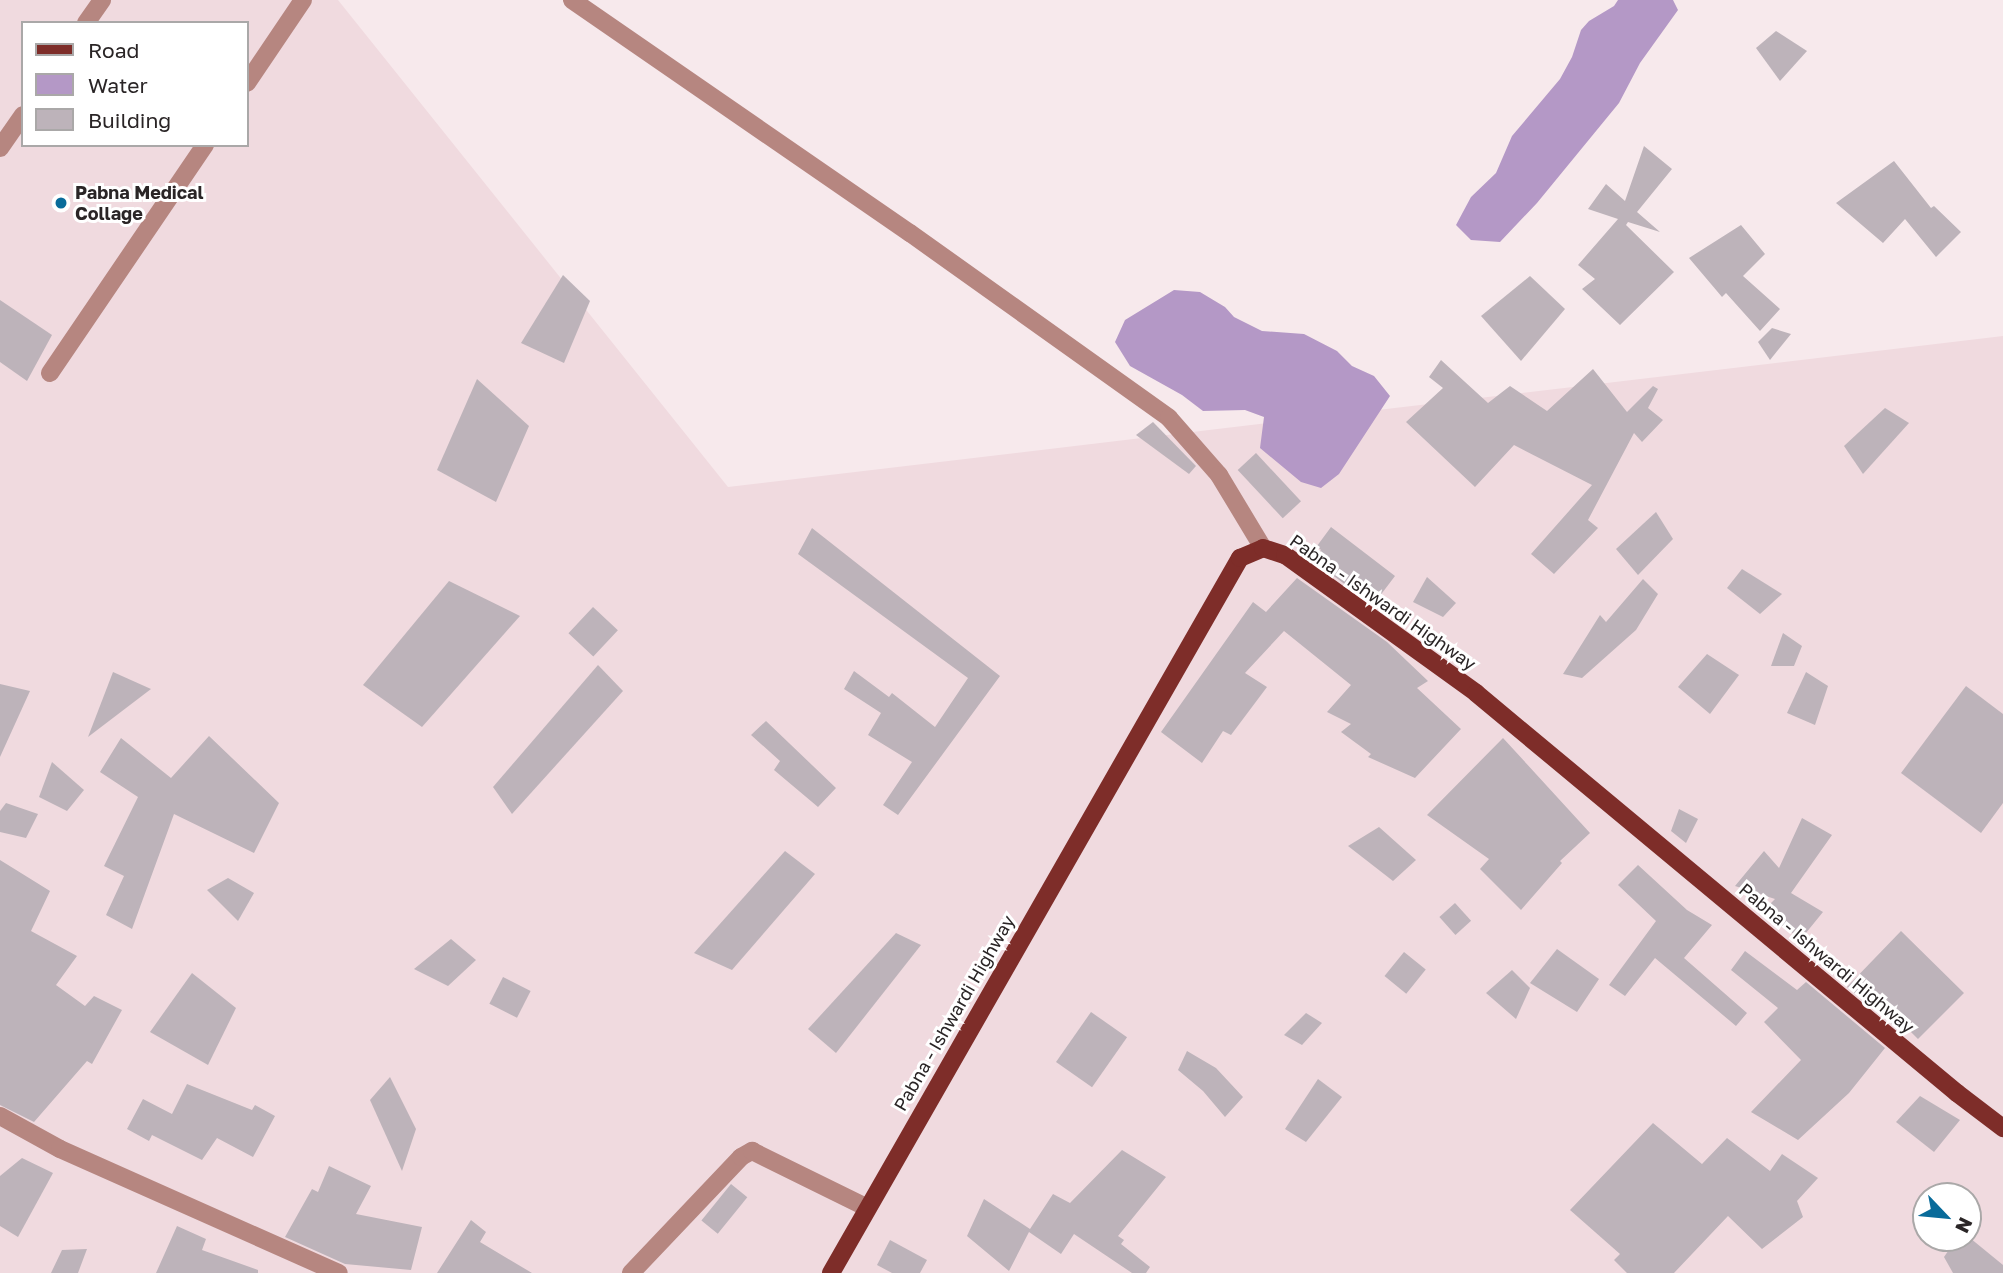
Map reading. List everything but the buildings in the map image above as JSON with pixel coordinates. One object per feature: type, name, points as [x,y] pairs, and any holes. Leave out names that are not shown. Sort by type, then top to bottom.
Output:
[{"type":"main road","name":"Pabna - Ishwardi Highway","points":[[831,1273],[866,1207],[1240,558],[1263,548],[1285,555],[1476,693],[1946,1084],[2003,1128]]},
{"type":"street","points":[[87,21],[102,0]]},
{"type":"street","points":[[248,82],[303,0]]},
{"type":"street","points":[[572,0],[910,233],[1169,418],[1219,475],[1263,548]]},
{"type":"street","points":[[0,148],[21,118]]},
{"type":"street","points":[[50,373],[204,147]]},
{"type":"street","points":[[0,1116],[60,1149],[339,1273]]},
{"type":"street","points":[[631,1273],[740,1157],[752,1151],[866,1207]]},
{"type":"shaded area","points":[[0,0],[338,0],[728,487],[2003,336],[2003,1273],[0,1273]]},
{"type":"water","points":[[1618,0],[1673,0],[1678,10],[1640,63],[1619,103],[1537,203],[1500,242],[1471,240],[1456,225],[1471,197],[1496,173],[1512,136],[1560,79],[1572,57],[1581,30],[1589,21],[1614,6]]},
{"type":"water","points":[[1174,290],[1200,292],[1225,307],[1234,317],[1262,331],[1304,334],[1337,351],[1352,366],[1374,376],[1390,396],[1339,474],[1321,488],[1301,482],[1260,448],[1264,417],[1245,410],[1203,411],[1182,395],[1130,366],[1115,342],[1125,320]]},
{"type":"place","name":"Pabna Medical Collage","points":[[61,203]]}]
